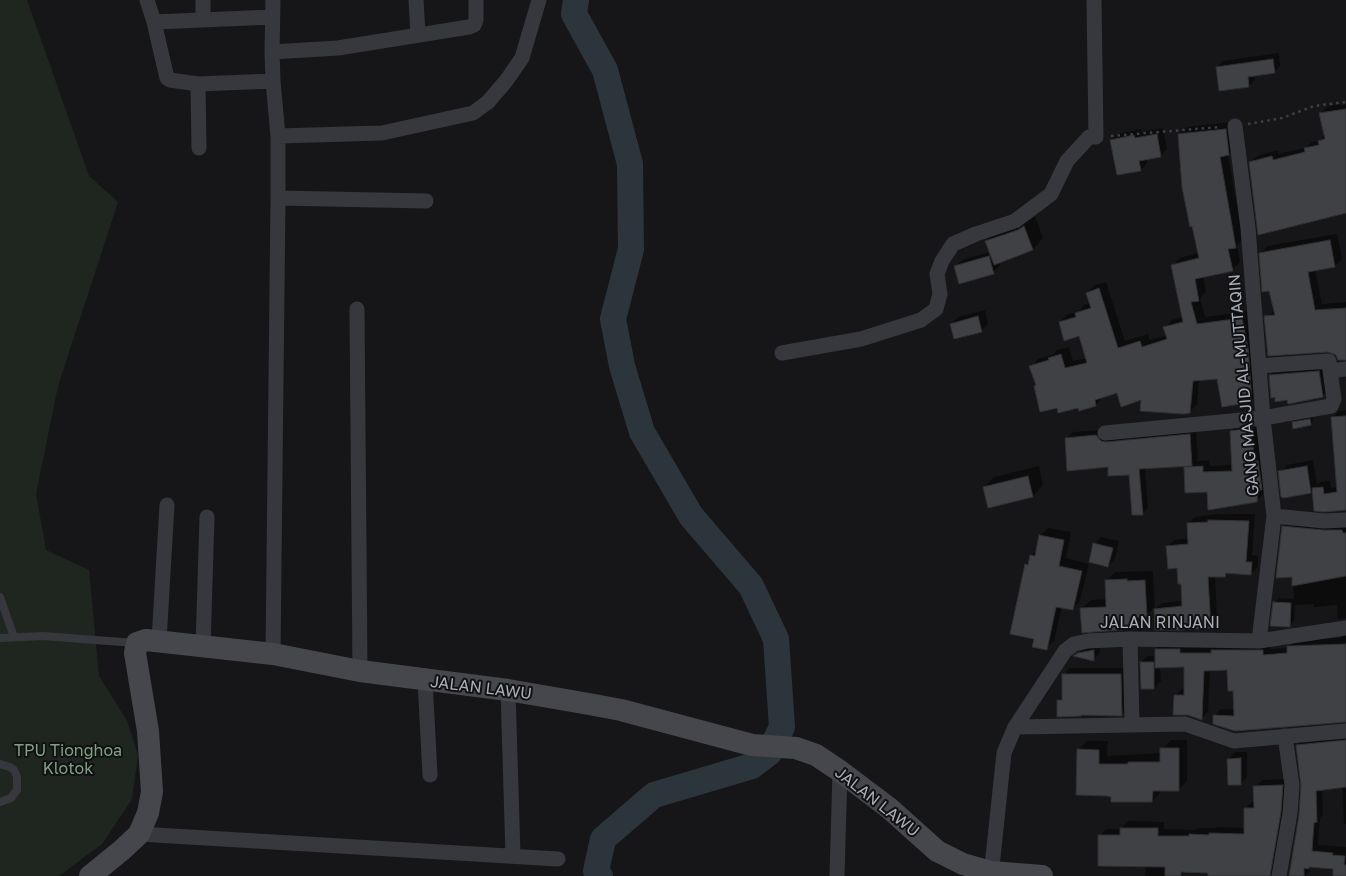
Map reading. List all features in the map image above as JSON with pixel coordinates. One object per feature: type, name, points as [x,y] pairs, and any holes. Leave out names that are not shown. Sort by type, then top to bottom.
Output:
[{"type":"street","points":[[146,0],[154,22],[167,78],[170,80],[198,84],[273,81]]},
{"type":"street","points":[[203,0],[203,19]]},
{"type":"street","points":[[273,0],[273,81],[278,136],[273,654]]},
{"type":"street","points":[[416,0],[418,34]]},
{"type":"street","points":[[272,52],[338,48],[469,27],[474,25],[476,20],[476,0]]},
{"type":"street","points":[[278,136],[382,133],[473,113],[488,102],[522,58],[539,0]]},
{"type":"street","points":[[782,353],[861,339],[921,320],[936,309],[940,294],[937,274],[952,244],[1015,221],[1051,194],[1067,161],[1089,137],[1096,137],[1094,0]]},
{"type":"street","points":[[154,22],[272,18]]},
{"type":"street","points":[[198,84],[199,148]]},
{"type":"street","name":"GANG MASJID AL-MUTTAQIN","points":[[1236,126],[1248,228],[1263,418],[1274,516],[1259,642]]},
{"type":"street","points":[[278,198],[426,201]]},
{"type":"street","points":[[357,309],[360,671]]},
{"type":"street","points":[[1105,433],[1263,418],[1331,406],[1334,399],[1329,360],[1259,366]]},
{"type":"street","points":[[1330,371],[1346,370]]},
{"type":"street","points":[[90,876],[139,834],[148,813],[152,792],[148,731],[135,653],[148,642],[167,505]]},
{"type":"street","points":[[1274,516],[1324,521],[1346,520]]},
{"type":"street","points":[[202,647],[207,517]]},
{"type":"street","name":"JALAN RINJANI","points":[[991,874],[1004,753],[1015,727],[1065,651],[1074,644],[1130,639],[1259,642],[1346,628]]},
{"type":"street","points":[[1130,639],[1132,724]]},
{"type":"street","name":"JALAN LAWU","points":[[148,642],[273,654],[360,671],[508,690],[621,710],[752,745],[796,748],[816,755],[840,771],[889,808],[938,851],[964,864],[991,874],[1042,876]]},
{"type":"street","points":[[425,680],[430,775]]},
{"type":"street","points":[[508,690],[513,855]]},
{"type":"street","points":[[1015,727],[1185,724],[1234,741],[1346,731]]},
{"type":"street","points":[[1279,876],[1290,813],[1292,785],[1285,736]]},
{"type":"street","points":[[837,876],[840,771]]},
{"type":"street","points":[[139,834],[558,859]]},
{"type":"lane","points":[[0,598],[14,637]]},
{"type":"lane","points":[[0,638],[43,636],[148,642]]},
{"type":"lane","points":[[0,764],[14,770],[17,777],[17,790],[11,798],[0,802]]},
{"type":"path","points":[[1096,137],[1236,126],[1282,118],[1314,106],[1346,102]]},
{"type":"green space","name":"TPU Tionghoa Klotok","points":[[0,0],[27,0],[89,176],[118,202],[58,386],[36,494],[46,550],[89,570],[99,676],[127,721],[138,755],[132,799],[102,844],[59,876],[0,876]]},
{"type":"building","points":[[1273,59],[1275,73],[1248,77],[1249,87],[1219,91],[1216,67]]},
{"type":"building","points":[[1346,109],[1346,213],[1258,235],[1249,162],[1272,156],[1273,160],[1305,152],[1304,148],[1319,145],[1318,141],[1325,139],[1319,113]]},
{"type":"building","points":[[1226,129],[1229,155],[1220,157],[1236,248],[1228,249],[1233,271],[1195,279],[1199,301],[1191,302],[1197,324],[1242,318],[1248,348],[1252,402],[1222,407],[1217,379],[1193,381],[1190,413],[1140,411],[1141,400],[1121,407],[1117,393],[1095,400],[1096,406],[1079,411],[1078,408],[1058,413],[1057,408],[1040,412],[1034,386],[1036,385],[1029,366],[1061,354],[1065,368],[1087,363],[1079,336],[1064,341],[1059,322],[1076,317],[1075,313],[1091,308],[1086,293],[1099,288],[1118,348],[1140,341],[1142,347],[1167,339],[1163,327],[1183,322],[1171,265],[1199,258],[1192,226],[1190,227],[1182,187],[1178,134]]},
{"type":"building","points":[[1157,134],[1161,157],[1139,161],[1141,171],[1117,175],[1110,140],[1134,135],[1135,138]]},
{"type":"building","points":[[1024,226],[1033,250],[994,265],[985,241],[1018,230]]},
{"type":"building","points":[[1330,240],[1335,267],[1308,272],[1315,310],[1346,308],[1346,360],[1338,360],[1336,355],[1328,352],[1268,356],[1264,316],[1275,315],[1269,291],[1262,292],[1259,253]]},
{"type":"building","points":[[989,256],[994,274],[959,284],[954,266]]},
{"type":"building","points":[[978,316],[982,332],[954,339],[950,324]]},
{"type":"building","points":[[1319,371],[1323,397],[1288,404],[1287,400],[1275,402],[1275,397],[1271,398],[1269,375]]},
{"type":"building","points":[[1346,416],[1346,510],[1314,511],[1312,488],[1323,487],[1324,494],[1337,492],[1331,417]]},
{"type":"building","points":[[1310,419],[1311,425],[1293,429],[1292,422]]},
{"type":"building","points":[[1252,428],[1254,461],[1258,461],[1262,490],[1258,490],[1257,502],[1208,510],[1207,492],[1185,493],[1184,467],[1203,466],[1203,472],[1232,471],[1230,431]]},
{"type":"building","points":[[1190,434],[1192,466],[1139,469],[1143,515],[1132,515],[1129,475],[1108,476],[1108,467],[1067,471],[1065,438],[1096,435],[1101,441],[1106,442]]},
{"type":"building","points":[[1307,466],[1311,493],[1281,497],[1278,471]]},
{"type":"building","points":[[1028,476],[1033,497],[988,508],[983,487]]},
{"type":"building","points":[[1208,520],[1249,521],[1246,562],[1252,562],[1251,575],[1226,573],[1225,577],[1208,577],[1211,628],[1155,630],[1154,609],[1182,606],[1181,584],[1178,584],[1177,568],[1168,569],[1166,546],[1188,544],[1187,523],[1208,522]]},
{"type":"building","points":[[1282,526],[1342,530],[1343,533],[1346,533],[1346,576],[1292,586],[1292,577],[1276,578]]},
{"type":"building","points":[[1039,535],[1064,540],[1059,566],[1082,571],[1073,610],[1056,607],[1047,650],[1032,647],[1034,639],[1010,634],[1025,564],[1028,565],[1030,555],[1035,556]]},
{"type":"building","points":[[1093,543],[1113,548],[1108,567],[1089,562]]},
{"type":"building","points":[[1127,579],[1127,581],[1145,580],[1147,617],[1130,618],[1130,629],[1082,633],[1080,608],[1106,607],[1105,580]]},
{"type":"building","points":[[1273,602],[1291,603],[1290,627],[1270,626]]},
{"type":"building","points":[[1346,644],[1346,722],[1235,731],[1213,724],[1213,715],[1234,716],[1233,691],[1228,691],[1227,670],[1204,671],[1202,720],[1188,715],[1173,715],[1174,695],[1184,695],[1184,667],[1155,668],[1155,649],[1180,649],[1180,653],[1211,653],[1211,650],[1263,650],[1263,655],[1287,653],[1287,646]]},
{"type":"building","points":[[1094,650],[1094,661],[1073,656],[1078,653]]},
{"type":"building","points":[[1140,662],[1154,662],[1154,689],[1141,689]]},
{"type":"building","points":[[1062,674],[1121,674],[1122,716],[1081,715],[1057,717],[1057,700],[1062,700]]},
{"type":"building","points":[[1346,740],[1346,787],[1316,791],[1317,822],[1314,823],[1312,851],[1345,856],[1346,876],[1333,876],[1333,869],[1309,867],[1309,869],[1304,868],[1304,876],[1289,876],[1299,815],[1301,786],[1296,745]]},
{"type":"building","points":[[1160,748],[1179,748],[1179,791],[1153,791],[1152,802],[1111,802],[1111,797],[1107,796],[1076,795],[1077,749],[1099,750],[1099,764],[1128,764],[1128,762],[1160,762]]},
{"type":"building","points":[[1241,758],[1241,785],[1228,785],[1227,759]]},
{"type":"building","points":[[1283,785],[1281,812],[1270,876],[1208,876],[1208,873],[1181,872],[1181,876],[1165,876],[1165,867],[1098,866],[1098,835],[1120,835],[1120,828],[1158,828],[1158,836],[1209,835],[1209,833],[1244,834],[1244,808],[1254,808],[1253,786]]},
{"type":"waterway","points":[[576,0],[574,14],[605,70],[630,164],[631,249],[613,319],[622,366],[642,432],[691,516],[751,586],[776,639],[782,727],[769,753],[752,766],[654,795],[603,839],[596,871],[600,876]]}]
